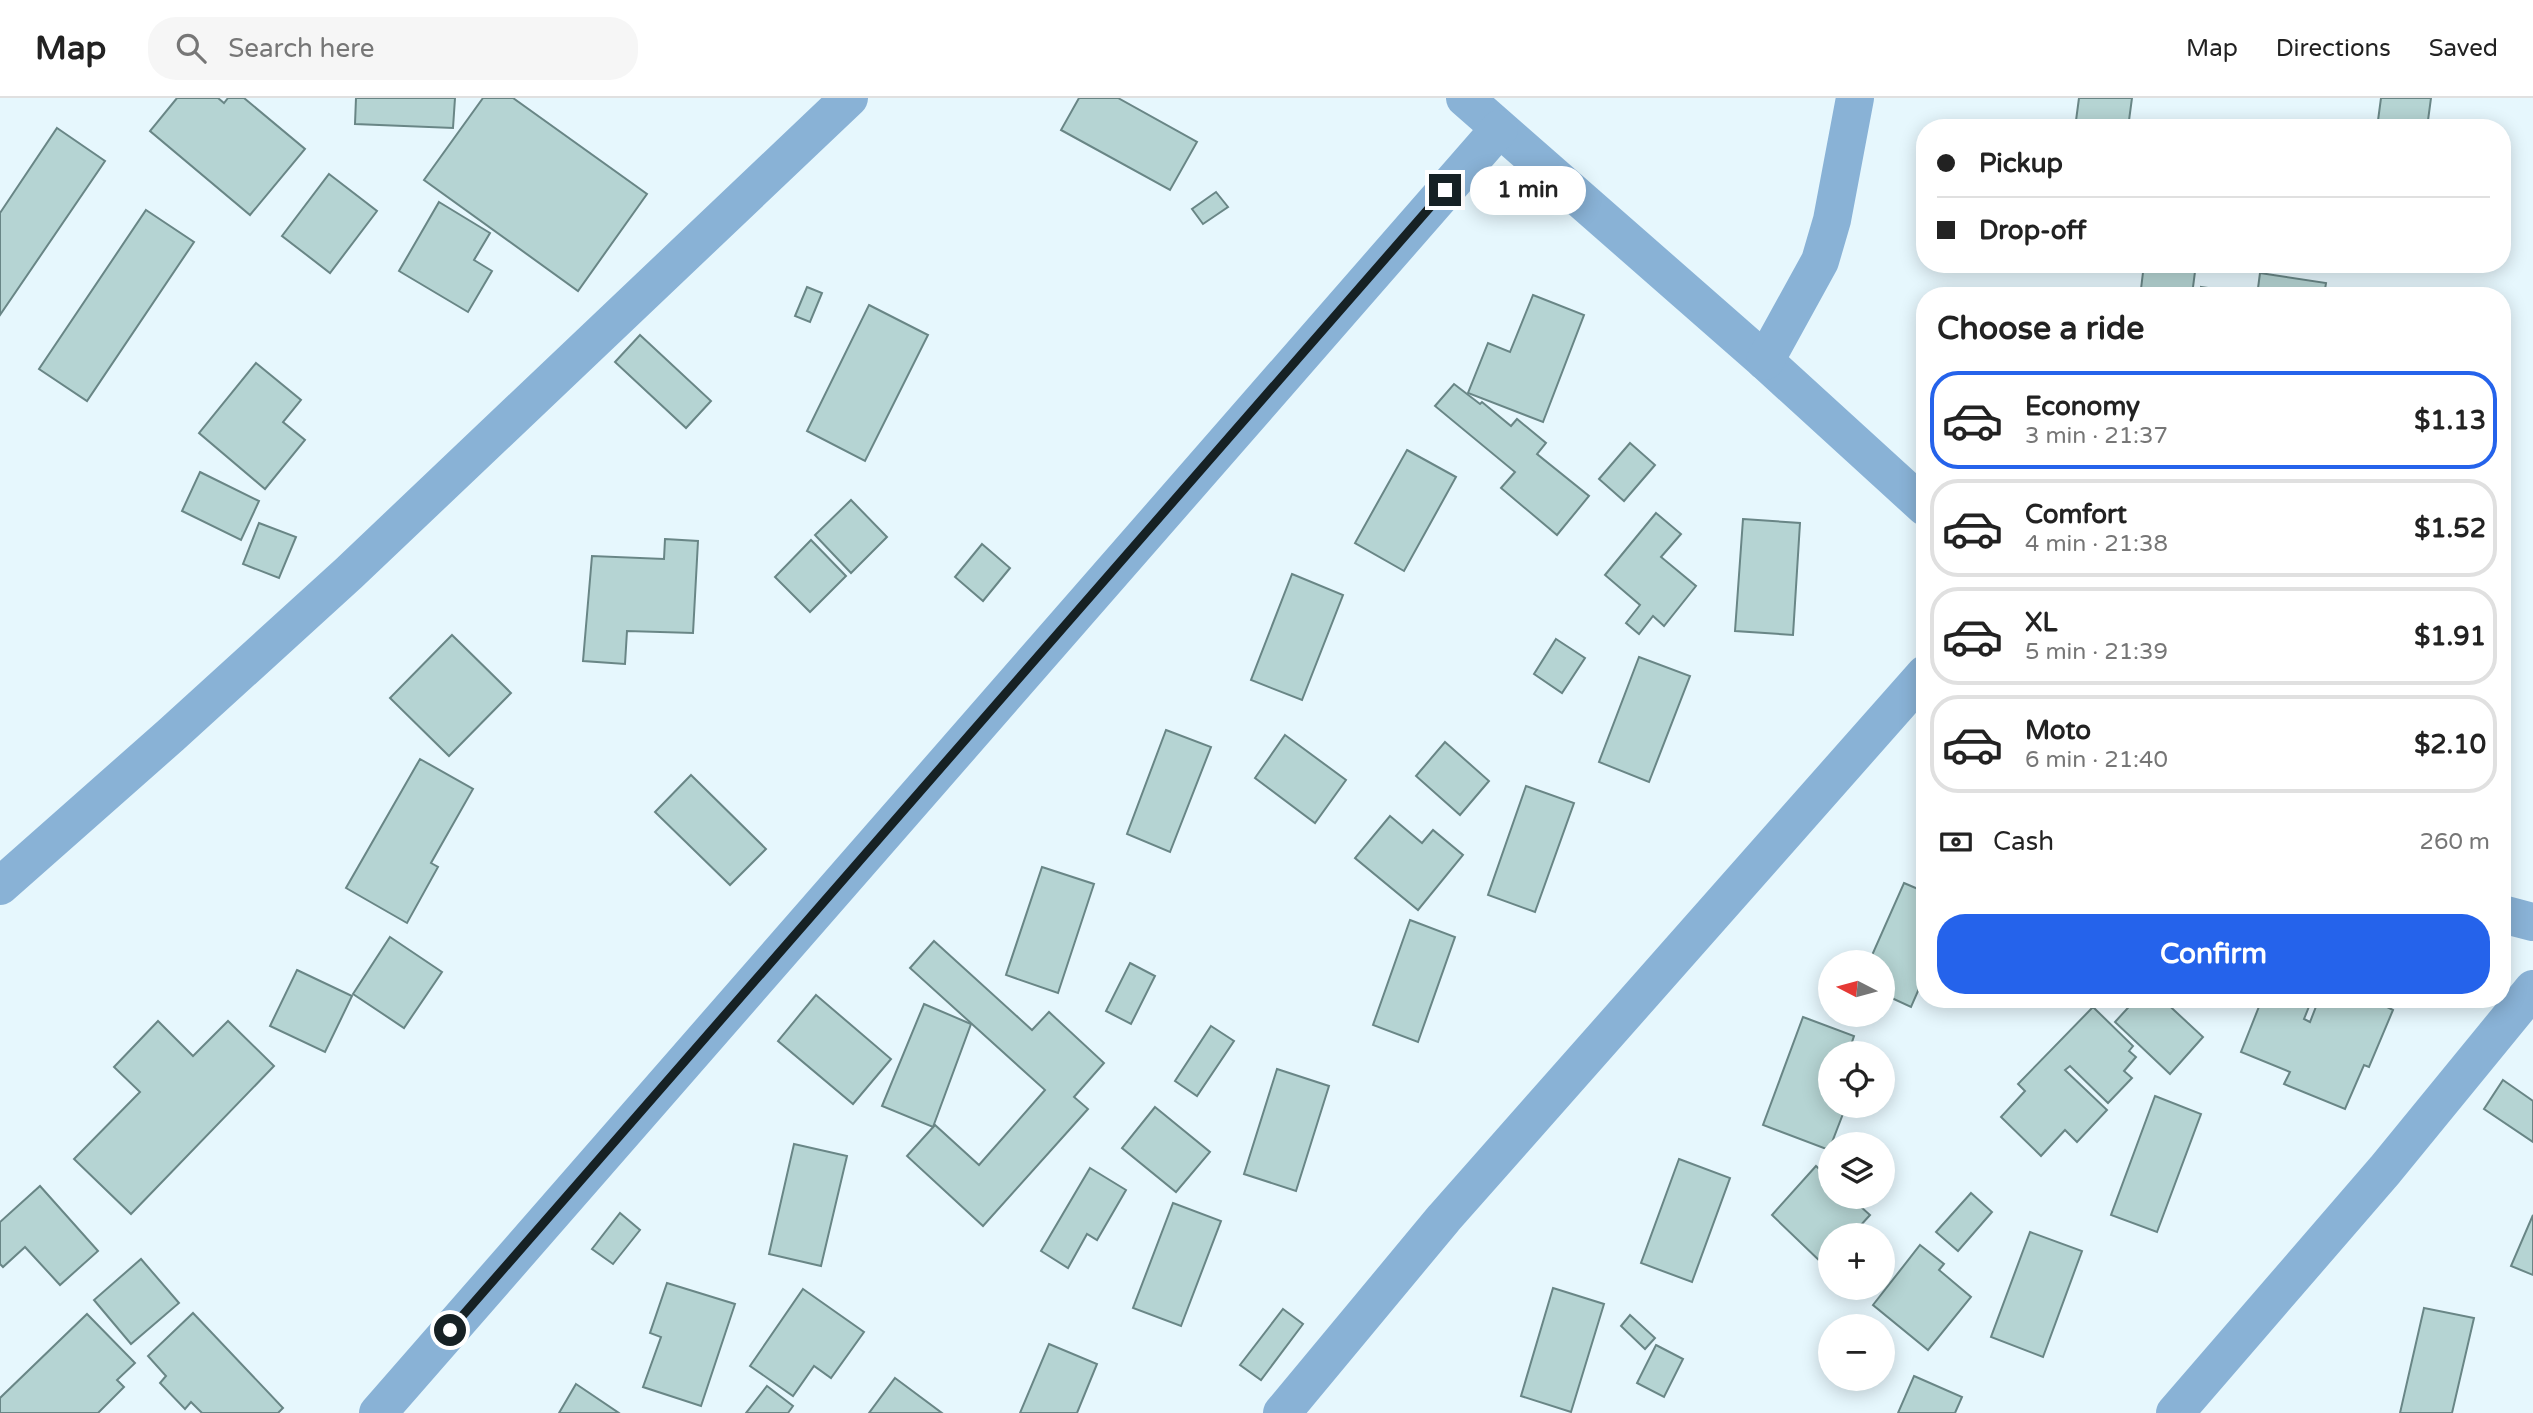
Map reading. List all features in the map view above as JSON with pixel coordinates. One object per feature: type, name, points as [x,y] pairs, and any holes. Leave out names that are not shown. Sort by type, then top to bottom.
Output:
[{"type":"street","points":[[0,886],[349,573],[849,98]]},
{"type":"street","points":[[1465,98],[1765,361],[1916,499]]},
{"type":"street","points":[[1765,361],[1819,261],[1832,220],[1855,98]]},
{"type":"street","points":[[378,1413],[1499,129]]},
{"type":"street","points":[[1282,1413],[1444,1218],[1916,684]]},
{"type":"street","points":[[2511,916],[2533,922]]},
{"type":"street","points":[[2175,1413],[2385,1170],[2533,989]]},
{"type":"building","points":[[177,98],[218,98],[224,103],[228,98],[244,98],[305,149],[250,215],[150,131]]},
{"type":"building","points":[[356,98],[455,98],[453,128],[355,124]]},
{"type":"building","points":[[483,98],[513,98],[647,194],[578,291],[424,180]]},
{"type":"building","points":[[1079,98],[1118,98],[1197,142],[1170,190],[1061,130]]},
{"type":"building","points":[[2079,98],[2132,98],[2129,119],[2076,119]]},
{"type":"building","points":[[2381,98],[2431,98],[2428,119],[2378,119]]},
{"type":"building","points":[[57,128],[105,161],[0,315],[0,213]]},
{"type":"building","points":[[329,174],[377,211],[330,273],[282,236]]},
{"type":"building","points":[[1216,192],[1228,207],[1203,224],[1192,209]]},
{"type":"building","points":[[439,202],[490,233],[474,260],[492,271],[468,312],[399,271]]},
{"type":"building","points":[[146,210],[194,242],[87,401],[39,369]]},
{"type":"building","points":[[2143,273],[2195,273],[2193,287],[2141,287]]},
{"type":"building","points":[[2260,273],[2326,283],[2325,287],[2258,287]]},
{"type":"building","points":[[807,287],[822,293],[810,322],[795,316]]},
{"type":"building","points":[[1533,295],[1584,315],[1543,422],[1468,393],[1488,343],[1510,352]]},
{"type":"building","points":[[869,305],[928,335],[865,461],[807,431]]},
{"type":"building","points":[[640,335],[711,401],[686,428],[615,362]]},
{"type":"building","points":[[256,363],[301,400],[283,422],[305,440],[265,489],[199,433]]},
{"type":"building","points":[[1454,384],[1480,404],[1482,402],[1511,426],[1517,419],[1546,443],[1537,454],[1589,496],[1557,535],[1501,488],[1515,472],[1435,406]]},
{"type":"building","points":[[1630,443],[1655,465],[1624,501],[1599,479]]},
{"type":"building","points":[[1407,450],[1456,477],[1404,571],[1355,543]]},
{"type":"building","points":[[200,472],[259,501],[241,540],[182,511]]},
{"type":"building","points":[[851,500],[887,537],[851,573],[815,535]]},
{"type":"building","points":[[1656,513],[1681,534],[1661,557],[1696,586],[1664,626],[1653,616],[1639,634],[1626,623],[1640,605],[1605,575]]},
{"type":"building","points":[[1743,519],[1800,523],[1793,635],[1735,631]]},
{"type":"building","points":[[259,523],[296,537],[279,578],[243,564]]},
{"type":"building","points":[[665,539],[698,541],[693,633],[627,631],[625,664],[583,661],[592,556],[664,559]]},
{"type":"building","points":[[811,540],[846,576],[810,612],[775,577]]},
{"type":"building","points":[[982,544],[1010,568],[983,601],[955,577]]},
{"type":"building","points":[[1292,574],[1343,595],[1302,700],[1251,680]]},
{"type":"building","points":[[452,635],[511,693],[449,756],[390,698]]},
{"type":"building","points":[[1556,639],[1585,658],[1562,693],[1534,674]]},
{"type":"building","points":[[1639,657],[1690,676],[1649,782],[1599,762]]},
{"type":"building","points":[[1166,730],[1211,747],[1170,852],[1127,834]]},
{"type":"building","points":[[1285,735],[1346,780],[1315,823],[1255,778]]},
{"type":"building","points":[[1445,742],[1489,781],[1460,815],[1416,776]]},
{"type":"building","points":[[420,759],[473,789],[431,863],[438,867],[407,923],[346,888]]},
{"type":"building","points":[[691,775],[766,849],[730,885],[655,812]]},
{"type":"building","points":[[1526,786],[1574,803],[1535,912],[1488,895]]},
{"type":"building","points":[[1390,816],[1422,843],[1433,830],[1463,855],[1418,910],[1355,858]]},
{"type":"building","points":[[1042,867],[1094,884],[1058,993],[1006,975]]},
{"type":"building","points":[[1904,883],[1916,888],[1916,996],[1911,1007],[1895,1000],[1895,950],[1874,950]]},
{"type":"building","points":[[1410,920],[1455,937],[1418,1042],[1373,1025]]},
{"type":"building","points":[[390,937],[442,972],[404,1028],[353,994]]},
{"type":"building","points":[[934,941],[1032,1030],[1049,1012],[1104,1063],[1074,1097],[1088,1109],[983,1226],[907,1156],[935,1125],[979,1165],[1045,1090],[910,968]]},
{"type":"building","points":[[1130,963],[1155,976],[1131,1024],[1106,1011]]},
{"type":"building","points":[[297,970],[352,996],[325,1052],[270,1026]]},
{"type":"building","points":[[816,995],[891,1059],[853,1104],[778,1041]]},
{"type":"building","points":[[924,1004],[971,1024],[933,1127],[882,1106]]},
{"type":"building","points":[[2092,1008],[2133,1046],[2129,1051],[2136,1057],[2124,1071],[2132,1078],[2108,1103],[2070,1066],[2065,1070],[2107,1110],[2077,1142],[2065,1130],[2041,1156],[2001,1117],[2025,1091],[2018,1084]]},
{"type":"building","points":[[2128,1008],[2172,1008],[2203,1037],[2170,1074],[2115,1022]]},
{"type":"building","points":[[2258,1008],[2308,1008],[2304,1019],[2310,1022],[2315,1008],[2393,1010],[2369,1067],[2364,1065],[2345,1109],[2284,1084],[2290,1072],[2241,1052]]},
{"type":"building","points":[[1803,1017],[1818,1023],[1818,1027],[1830,1027],[1854,1036],[1852,1041],[1818,1041],[1818,1118],[1841,1118],[1836,1132],[1818,1132],[1818,1146],[1763,1125]]},
{"type":"building","points":[[158,1021],[193,1056],[228,1021],[274,1066],[131,1214],[74,1159],[140,1092],[114,1067]]},
{"type":"building","points":[[1211,1026],[1234,1041],[1197,1096],[1175,1081]]},
{"type":"building","points":[[1277,1069],[1329,1086],[1296,1191],[1244,1174]]},
{"type":"building","points":[[2503,1080],[2533,1101],[2533,1142],[2484,1109]]},
{"type":"building","points":[[2155,1096],[2201,1114],[2157,1232],[2111,1215]]},
{"type":"building","points":[[1155,1107],[1210,1152],[1176,1192],[1122,1148]]},
{"type":"building","points":[[794,1144],[847,1156],[821,1266],[769,1254]]},
{"type":"building","points":[[1679,1159],[1730,1178],[1692,1282],[1641,1263]]},
{"type":"building","points":[[1816,1166],[1818,1209],[1863,1209],[1870,1215],[1863,1223],[1818,1223],[1818,1259],[1772,1215]]},
{"type":"building","points":[[1090,1168],[1126,1190],[1097,1240],[1087,1234],[1068,1268],[1041,1251]]},
{"type":"building","points":[[40,1186],[98,1251],[60,1285],[25,1247],[3,1267],[0,1264],[0,1222]]},
{"type":"building","points":[[1971,1193],[1992,1212],[1958,1251],[1936,1232]]},
{"type":"building","points":[[1173,1203],[1221,1221],[1181,1326],[1133,1308]]},
{"type":"building","points":[[620,1213],[640,1230],[613,1264],[592,1249]]},
{"type":"building","points":[[2533,1215],[2533,1275],[2511,1266]]},
{"type":"building","points":[[2030,1232],[2082,1251],[2043,1357],[1991,1337]]},
{"type":"building","points":[[1920,1245],[1944,1264],[1939,1270],[1971,1297],[1928,1350],[1895,1323],[1895,1314],[1884,1314],[1873,1305],[1877,1300],[1895,1300],[1895,1277]]},
{"type":"building","points":[[141,1259],[179,1303],[131,1344],[94,1300]]},
{"type":"building","points":[[667,1283],[735,1304],[701,1406],[643,1387],[661,1337],[650,1333]]},
{"type":"building","points":[[1553,1288],[1604,1304],[1571,1412],[1521,1396]]},
{"type":"building","points":[[803,1289],[864,1332],[831,1378],[814,1366],[793,1396],[750,1366]]},
{"type":"building","points":[[2424,1308],[2474,1318],[2452,1413],[2400,1413]]},
{"type":"building","points":[[1283,1309],[1303,1324],[1261,1380],[1240,1365]]},
{"type":"building","points":[[193,1313],[283,1408],[278,1413],[202,1413],[191,1402],[185,1409],[160,1383],[166,1376],[148,1356]]},
{"type":"building","points":[[87,1314],[135,1363],[117,1380],[124,1387],[98,1413],[0,1413],[0,1398]]},
{"type":"building","points":[[1630,1315],[1655,1338],[1645,1349],[1621,1326]]},
{"type":"building","points":[[1049,1344],[1097,1364],[1077,1413],[1020,1413]]},
{"type":"building","points":[[1656,1345],[1683,1359],[1664,1397],[1637,1383]]},
{"type":"building","points":[[1914,1376],[1962,1397],[1955,1413],[1898,1413]]},
{"type":"building","points":[[895,1378],[942,1413],[869,1413]]},
{"type":"building","points":[[576,1384],[619,1413],[559,1413]]},
{"type":"building","points":[[767,1386],[793,1406],[788,1413],[746,1413]]},
{"type":"route","points":[[450,1330],[1445,190]]}]
